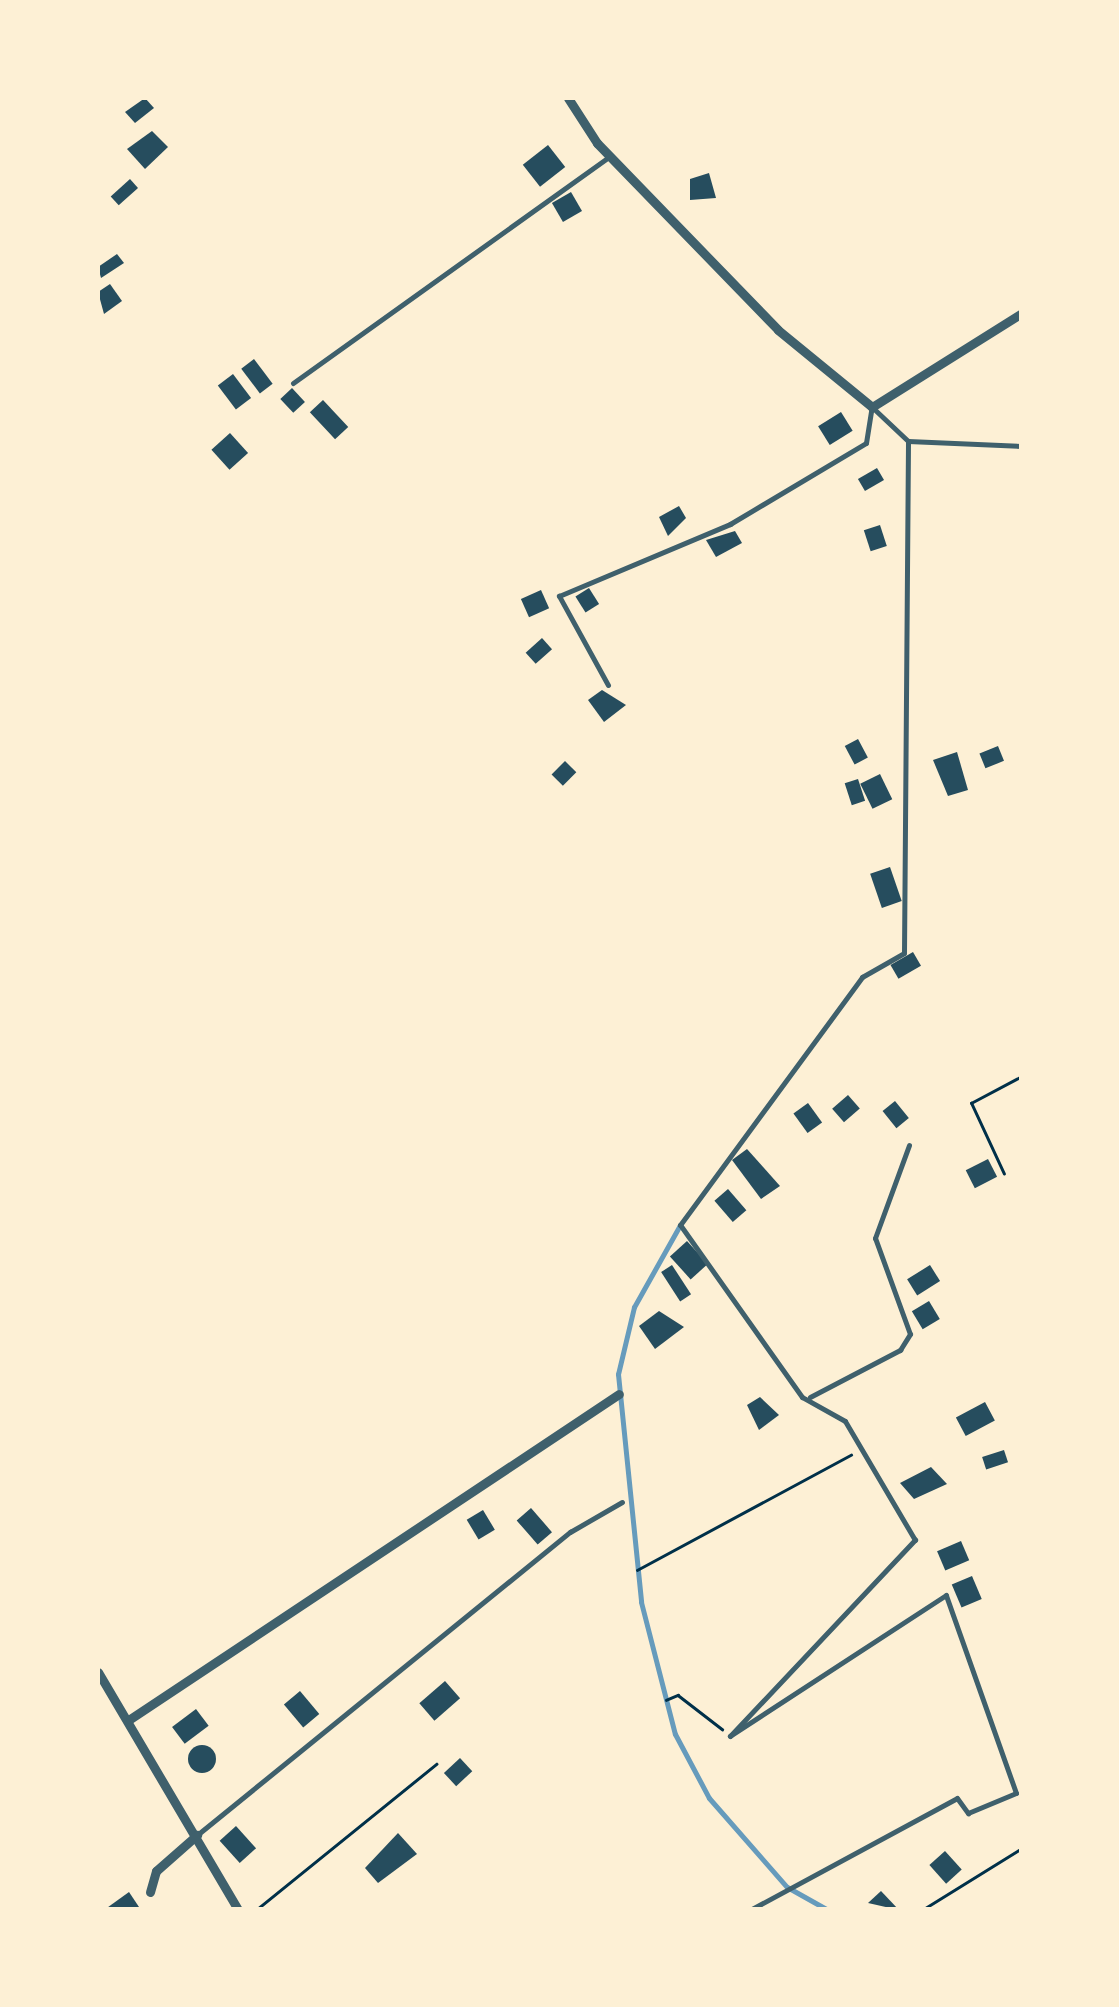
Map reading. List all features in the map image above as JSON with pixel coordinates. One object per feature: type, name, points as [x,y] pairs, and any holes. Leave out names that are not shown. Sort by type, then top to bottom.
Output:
[{"type":"street","points":[[568,98],[610,156],[778,330],[872,407],[1022,313]]},
{"type":"street","points":[[130,1719],[618,1394]]},
{"type":"street","points":[[98,1672],[130,1719],[238,1910]]},
{"type":"street","points":[[150,1892],[156,1871],[197,1835]]},
{"type":"lane","points":[[294,383],[610,156]]},
{"type":"lane","points":[[872,407],[908,441],[1022,446]]},
{"type":"lane","points":[[608,685],[560,596],[730,524],[866,443],[872,407]]},
{"type":"lane","points":[[730,1736],[915,1540],[844,1421],[802,1397],[680,1225],[862,977],[904,953],[908,441]]},
{"type":"lane","points":[[802,1397],[827,1396],[900,1350],[910,1334],[875,1238],[909,1145]]},
{"type":"lane","points":[[197,1835],[570,1532],[622,1502]]},
{"type":"lane","points":[[730,1736],[946,1594],[1016,1793],[968,1813],[957,1798],[750,1910]]},
{"type":"path","points":[[1004,1174],[971,1102],[1022,1076]]},
{"type":"path","points":[[638,1570],[862,1450]]},
{"type":"path","points":[[666,1700],[678,1695],[730,1736]]},
{"type":"path","points":[[256,1910],[436,1764]]},
{"type":"path","points":[[922,1910],[1022,1848]]},
{"type":"building","points":[[145,98],[154,108],[135,123],[125,112]]},
{"type":"building","points":[[152,131],[168,147],[145,169],[127,149]]},
{"type":"building","points":[[548,145],[565,167],[540,187],[523,165]]},
{"type":"building","points":[[709,173],[716,198],[690,200],[690,179]]},
{"type":"building","points":[[130,179],[138,188],[119,205],[111,196]]},
{"type":"building","points":[[571,192],[582,211],[563,222],[552,203]]},
{"type":"building","points":[[117,254],[124,263],[101,278],[98,267]]},
{"type":"building","points":[[110,284],[122,301],[104,314],[98,292]]},
{"type":"building","points":[[254,359],[273,384],[260,393],[241,369]]},
{"type":"building","points":[[233,374],[251,398],[236,409],[218,385]]},
{"type":"building","points":[[292,388],[305,402],[293,413],[280,399]]},
{"type":"building","points":[[323,400],[348,427],[335,439],[310,412]]},
{"type":"building","points":[[841,412],[853,431],[830,445],[818,426]]},
{"type":"building","points":[[230,433],[248,453],[229,470],[211,450]]},
{"type":"building","points":[[877,468],[884,480],[865,491],[858,479]]},
{"type":"building","points":[[679,506],[686,518],[668,536],[659,517]]},
{"type":"building","points":[[880,525],[887,546],[871,551],[864,530]]},
{"type":"building","points":[[735,531],[742,543],[716,557],[706,540]]},
{"type":"building","points":[[589,588],[599,604],[585,613],[575,596]]},
{"type":"building","points":[[541,590],[549,608],[529,617],[521,599]]},
{"type":"building","points":[[542,638],[552,649],[536,664],[526,653]]},
{"type":"building","points":[[602,690],[626,705],[604,722],[588,700]]},
{"type":"building","points":[[858,739],[868,758],[855,765],[845,746]]},
{"type":"building","points":[[998,746],[1004,761],[985,768],[979,753]]},
{"type":"building","points":[[957,752],[968,790],[948,796],[933,760]]},
{"type":"building","points":[[565,761],[576,772],[563,786],[552,774]]},
{"type":"building","points":[[880,774],[892,799],[873,809],[860,784]]},
{"type":"building","points":[[858,779],[865,801],[852,805],[845,783]]},
{"type":"building","points":[[890,867],[902,901],[882,908],[870,874]]},
{"type":"building","points":[[913,952],[921,966],[898,979],[890,965]]},
{"type":"building","points":[[848,1095],[860,1109],[844,1122],[832,1109]]},
{"type":"building","points":[[895,1101],[909,1118],[896,1128],[883,1111]]},
{"type":"building","points":[[808,1103],[822,1122],[808,1133],[793,1114]]},
{"type":"building","points":[[747,1149],[780,1186],[761,1199],[732,1160]]},
{"type":"building","points":[[988,1159],[997,1177],[975,1188],[966,1170]]},
{"type":"building","points":[[728,1189],[746,1210],[733,1222],[714,1201]]},
{"type":"building","points":[[687,1241],[708,1264],[691,1279],[670,1256]]},
{"type":"building","points":[[672,1265],[691,1294],[680,1301],[661,1272]]},
{"type":"building","points":[[930,1265],[940,1281],[917,1295],[907,1279]]},
{"type":"building","points":[[929,1301],[940,1319],[923,1329],[912,1311]]},
{"type":"building","points":[[659,1311],[684,1327],[655,1349],[639,1326]]},
{"type":"building","points":[[760,1397],[779,1415],[759,1430],[747,1405]]},
{"type":"building","points":[[985,1402],[995,1421],[966,1436],[956,1417]]},
{"type":"building","points":[[1004,1450],[1008,1462],[986,1469],[982,1457]]},
{"type":"building","points":[[931,1467],[947,1484],[914,1499],[900,1483]]},
{"type":"building","points":[[531,1508],[552,1532],[538,1545],[517,1520]]},
{"type":"building","points":[[483,1510],[495,1530],[479,1540],[467,1520]]},
{"type":"building","points":[[961,1541],[969,1560],[945,1570],[937,1551]]},
{"type":"building","points":[[972,1576],[982,1599],[962,1608],[952,1585]]},
{"type":"building","points":[[445,1681],[460,1698],[434,1721],[419,1703]]},
{"type":"building","points":[[300,1691],[319,1714],[303,1727],[284,1704]]},
{"type":"building","points":[[196,1709],[209,1726],[185,1744],[172,1727]]},
{"type":"building","points":[[202,1745],[212,1749],[216,1759],[212,1769],[202,1773],[192,1769],[188,1759],[192,1749]]},
{"type":"building","points":[[460,1758],[472,1771],[456,1786],[444,1773]]},
{"type":"building","points":[[236,1826],[256,1848],[240,1863],[220,1841]]},
{"type":"building","points":[[398,1833],[417,1854],[378,1883],[365,1868]]},
{"type":"building","points":[[945,1851],[962,1870],[946,1884],[929,1865]]},
{"type":"building","points":[[881,1891],[899,1910],[868,1903]]},
{"type":"building","points":[[129,1892],[141,1910],[104,1910]]},
{"type":"waterway","points":[[680,1225],[634,1307],[618,1374],[641,1602],[675,1734],[709,1798],[787,1887],[828,1910]]}]
